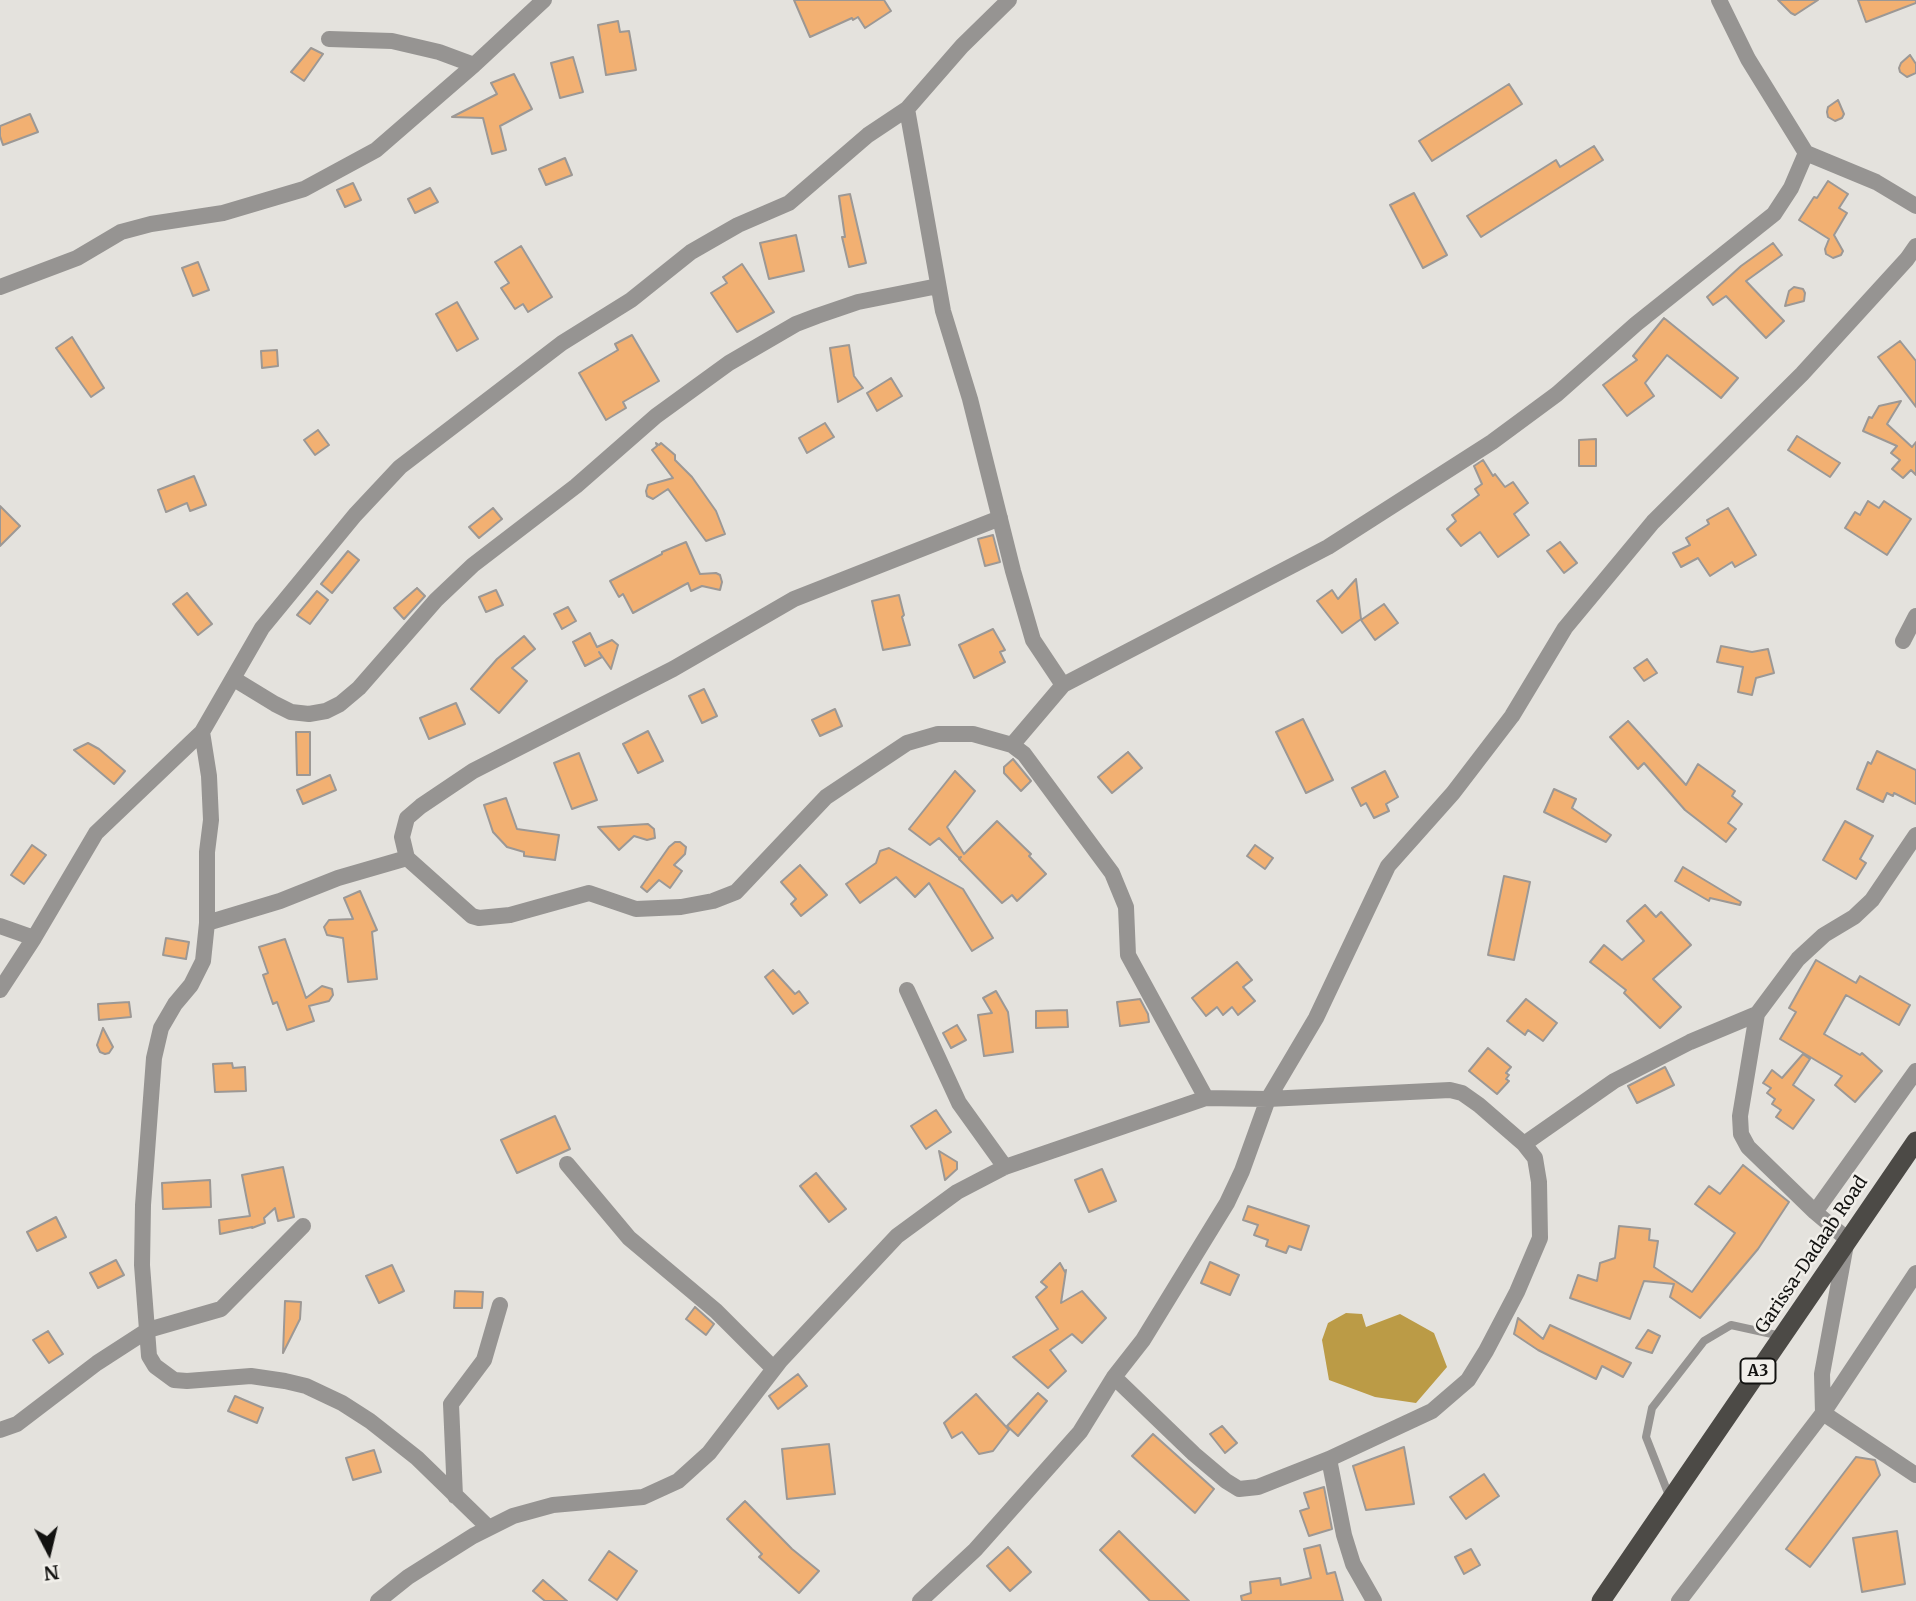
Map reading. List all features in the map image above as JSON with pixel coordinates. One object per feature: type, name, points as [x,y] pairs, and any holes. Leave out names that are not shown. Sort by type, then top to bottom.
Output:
[{"type":"highway","name":"Garissa-Dadaab Road","points":[[1601,1601],[1916,1141]]},
{"type":"street","points":[[0,287],[77,258],[121,232],[151,224],[223,213],[304,189],[376,150],[544,0]]},
{"type":"street","points":[[0,990],[96,833],[202,732],[262,628],[355,515],[400,467],[562,343],[631,300],[691,252],[738,225],[789,204],[868,135],[907,109],[962,46],[1009,0]]},
{"type":"street","points":[[1719,0],[1748,59],[1806,153],[1876,182],[1916,206]]},
{"type":"street","points":[[329,39],[392,41],[439,52],[474,65]]},
{"type":"street","points":[[907,109],[943,311],[970,399],[1033,640],[1063,685]]},
{"type":"street","points":[[1012,745],[1063,685],[1328,547],[1492,442],[1557,394],[1636,324],[1774,214],[1791,188],[1806,153]]},
{"type":"street","points":[[920,1601],[975,1550],[1080,1432],[1114,1377],[1143,1340],[1227,1203],[1242,1171],[1268,1099],[1316,1018],[1388,866],[1453,793],[1512,716],[1565,628],[1653,522],[1802,373],[1908,259],[1916,246]]},
{"type":"street","points":[[234,679],[291,712],[309,714],[326,711],[340,704],[359,688],[436,600],[473,565],[576,486],[656,416],[729,363],[796,324],[817,316],[858,302],[938,286]]},
{"type":"street","points":[[1000,518],[794,599],[673,669],[473,771],[407,818],[402,837],[407,858],[472,916],[479,918],[510,915],[589,893],[636,909],[681,907],[713,901],[736,892],[826,797],[907,743],[938,734],[973,734],[1012,745],[1024,754],[1112,873],[1126,907],[1128,955],[1206,1098]]},
{"type":"street","points":[[1903,641],[1916,616]]},
{"type":"street","points":[[202,732],[209,776],[211,820],[207,852],[207,923],[203,961],[191,985],[175,1004],[161,1028],[154,1058],[142,1265],[149,1356],[155,1366],[174,1380],[251,1376],[306,1386],[342,1403],[417,1458],[489,1528]]},
{"type":"street","points":[[1823,1413],[1822,1374],[1847,1239],[1748,1147],[1741,1134],[1743,1091],[1757,1014],[1798,959],[1824,935],[1854,917],[1872,900],[1916,835]]},
{"type":"street","points":[[207,923],[281,901],[338,877],[407,858]]},
{"type":"street","points":[[0,926],[34,938]]},
{"type":"street","points":[[907,990],[959,1103],[1005,1167]]},
{"type":"street","points":[[1524,1144],[1614,1081],[1690,1042],[1757,1014]]},
{"type":"street","points":[[1815,1212],[1916,1071]]},
{"type":"street","points":[[378,1601],[408,1577],[513,1516],[552,1505],[643,1497],[678,1481],[709,1453],[774,1369],[897,1236],[957,1192],[1005,1167],[1206,1098],[1268,1099],[1450,1090],[1479,1105],[1524,1144],[1535,1158],[1540,1195],[1540,1238],[1517,1293],[1486,1352],[1468,1380],[1432,1410],[1329,1459],[1258,1487],[1239,1489],[1194,1454],[1114,1377]]},
{"type":"street","points":[[567,1164],[629,1238],[716,1311],[774,1369]]},
{"type":"street","points":[[0,1430],[17,1424],[97,1363],[148,1330],[221,1309],[303,1226]]},
{"type":"street","points":[[1679,1601],[1823,1413],[1916,1273]]},
{"type":"street","points":[[455,1496],[451,1404],[484,1360],[500,1305]]},
{"type":"street","points":[[1823,1413],[1916,1475]]},
{"type":"street","points":[[1329,1459],[1353,1564],[1374,1601]]},
{"type":"lane","points":[[1670,1500],[1646,1437],[1652,1408],[1704,1341],[1731,1325],[1782,1336]]},
{"type":"shaded area","points":[[1346,1313],[1362,1314],[1366,1327],[1400,1314],[1434,1333],[1447,1367],[1416,1403],[1375,1397],[1329,1380],[1322,1340],[1328,1323]]},
{"type":"building","points":[[794,0],[884,0],[891,11],[865,28],[858,17],[810,37]]},
{"type":"building","points":[[1778,0],[1818,0],[1795,15]]},
{"type":"building","points":[[1858,0],[1916,0],[1916,3],[1866,22]]},
{"type":"building","points":[[618,21],[620,32],[629,31],[636,70],[606,75],[598,25]]},
{"type":"building","points":[[311,48],[323,54],[304,81],[291,72]]},
{"type":"building","points":[[1910,55],[1916,64],[1916,73],[1907,77],[1899,68]]},
{"type":"building","points":[[573,57],[583,92],[560,98],[551,63]]},
{"type":"building","points":[[514,74],[532,109],[500,126],[506,150],[492,154],[483,118],[452,117],[497,94],[491,83]]},
{"type":"building","points":[[1509,84],[1522,104],[1432,161],[1419,141]]},
{"type":"building","points":[[1838,100],[1844,114],[1835,121],[1828,117],[1827,112],[1828,107]]},
{"type":"building","points":[[30,114],[38,132],[3,145],[0,126]]},
{"type":"building","points":[[1594,146],[1603,160],[1481,237],[1467,216],[1556,160],[1560,167]]},
{"type":"building","points":[[565,158],[572,175],[546,185],[539,169]]},
{"type":"building","points":[[1828,181],[1848,194],[1839,208],[1847,213],[1834,235],[1843,251],[1841,255],[1833,258],[1826,254],[1829,239],[1799,220]]},
{"type":"building","points":[[353,183],[361,200],[345,207],[337,190]]},
{"type":"building","points":[[430,188],[438,202],[415,213],[408,199]]},
{"type":"building","points":[[1414,193],[1447,255],[1423,268],[1390,205]]},
{"type":"building","points":[[850,194],[866,263],[849,267],[842,237],[845,237],[839,196]]},
{"type":"building","points":[[796,235],[804,271],[769,279],[760,243]]},
{"type":"building","points":[[1773,243],[1782,255],[1746,281],[1784,321],[1766,338],[1726,296],[1713,305],[1707,297],[1741,266]]},
{"type":"building","points":[[521,246],[552,297],[528,312],[523,304],[515,309],[501,288],[509,283],[495,262]]},
{"type":"building","points":[[198,262],[209,290],[193,296],[182,268]]},
{"type":"building","points":[[742,264],[774,312],[737,332],[711,293],[727,283],[723,277]]},
{"type":"building","points":[[1794,287],[1803,289],[1804,301],[1785,306],[1789,291]]},
{"type":"building","points":[[457,302],[478,339],[457,351],[436,314]]},
{"type":"building","points":[[1664,318],[1738,378],[1721,398],[1667,355],[1645,383],[1654,396],[1627,416],[1603,385],[1637,360],[1633,356]]},
{"type":"building","points":[[632,335],[659,381],[623,402],[626,408],[606,420],[579,373],[618,350],[615,344]]},
{"type":"building","points":[[72,337],[104,388],[91,397],[56,348]]},
{"type":"building","points":[[1900,341],[1916,361],[1916,407],[1878,357]]},
{"type":"building","points":[[849,345],[854,376],[863,388],[838,402],[830,348]]},
{"type":"building","points":[[277,350],[278,366],[262,368],[261,351]]},
{"type":"building","points":[[891,378],[902,396],[877,411],[867,393]]},
{"type":"building","points":[[1901,401],[1887,424],[1912,447],[1916,442],[1916,475],[1911,470],[1903,478],[1892,469],[1900,460],[1891,453],[1897,446],[1863,431],[1869,417],[1872,418],[1879,406]]},
{"type":"building","points":[[825,423],[834,437],[807,453],[799,438]]},
{"type":"building","points":[[318,430],[329,445],[315,455],[304,440]]},
{"type":"building","points":[[1797,436],[1840,463],[1830,477],[1788,450]]},
{"type":"building","points":[[1596,439],[1596,466],[1579,466],[1579,440]]},
{"type":"building","points":[[656,443],[661,443],[675,455],[675,460],[692,477],[716,511],[725,534],[706,541],[668,489],[653,499],[647,496],[648,485],[673,478],[652,450],[657,446]]},
{"type":"building","points":[[1483,460],[1493,476],[1495,474],[1505,487],[1513,482],[1528,503],[1514,514],[1529,535],[1498,557],[1480,532],[1461,546],[1447,529],[1456,521],[1452,515],[1479,495],[1475,489],[1482,484],[1474,466]]},
{"type":"building","points":[[194,476],[206,505],[190,511],[187,503],[166,512],[158,490]]},
{"type":"building","points":[[1868,501],[1879,508],[1884,501],[1911,519],[1887,555],[1845,528],[1855,512],[1860,515]]},
{"type":"building","points":[[0,506],[20,526],[0,546]]},
{"type":"building","points":[[493,508],[502,519],[479,538],[469,527]]},
{"type":"building","points":[[1728,508],[1756,555],[1735,567],[1732,562],[1710,576],[1698,558],[1681,567],[1673,553],[1690,545],[1686,538],[1709,524],[1707,520]]},
{"type":"building","points":[[993,535],[1000,562],[985,566],[978,539]]},
{"type":"building","points":[[686,542],[700,574],[720,575],[720,590],[702,586],[691,591],[688,583],[633,613],[623,594],[619,597],[610,581]]},
{"type":"building","points":[[1560,542],[1577,563],[1564,573],[1547,551]]},
{"type":"building","points":[[348,551],[359,560],[332,593],[321,584]]},
{"type":"building","points":[[1356,579],[1361,619],[1342,633],[1317,601],[1332,590],[1338,599]]},
{"type":"building","points":[[417,588],[425,596],[404,619],[394,608]]},
{"type":"building","points":[[496,590],[503,605],[486,612],[479,597]]},
{"type":"building","points":[[317,591],[328,600],[310,624],[297,615]]},
{"type":"building","points":[[187,593],[212,624],[198,635],[173,604]]},
{"type":"building","points":[[899,595],[910,645],[883,650],[872,601]]},
{"type":"building","points":[[1384,604],[1398,623],[1375,640],[1361,620]]},
{"type":"building","points":[[568,607],[576,621],[562,629],[554,614]]},
{"type":"building","points":[[993,629],[1005,650],[1000,652],[1005,662],[974,678],[959,645]]},
{"type":"building","points":[[590,633],[597,647],[612,640],[618,645],[611,669],[599,652],[602,657],[585,666],[573,642]]},
{"type":"building","points":[[524,636],[535,649],[512,668],[527,681],[499,713],[471,689],[497,659]]},
{"type":"building","points":[[1721,646],[1752,652],[1768,649],[1774,673],[1756,678],[1752,695],[1738,692],[1743,667],[1717,662]]},
{"type":"building","points":[[1647,659],[1657,673],[1644,681],[1634,668]]},
{"type":"building","points":[[704,689],[717,716],[702,723],[689,696]]},
{"type":"building","points":[[456,703],[465,724],[429,739],[420,718]]},
{"type":"building","points":[[835,709],[842,726],[820,736],[812,720]]},
{"type":"building","points":[[1303,719],[1333,780],[1306,793],[1276,732]]},
{"type":"building","points":[[1628,721],[1686,785],[1698,764],[1735,791],[1732,796],[1742,804],[1728,823],[1736,829],[1726,842],[1685,810],[1644,763],[1638,769],[1610,737]]},
{"type":"building","points":[[648,731],[663,761],[638,773],[623,744]]},
{"type":"building","points":[[296,732],[310,732],[310,775],[297,775]]},
{"type":"building","points":[[88,743],[125,771],[114,784],[74,750]]},
{"type":"building","points":[[1877,751],[1916,770],[1916,804],[1894,793],[1893,796],[1887,793],[1883,802],[1857,789],[1868,762],[1871,764]]},
{"type":"building","points":[[1128,752],[1142,768],[1112,793],[1098,777]]},
{"type":"building","points":[[579,753],[597,800],[572,809],[554,763]]},
{"type":"building","points":[[1013,759],[1031,781],[1021,791],[1004,773],[1004,767]]},
{"type":"building","points":[[955,771],[975,791],[947,827],[964,854],[997,821],[1031,854],[1029,856],[1046,874],[1017,901],[1012,895],[1002,903],[959,859],[961,857],[939,838],[930,845],[909,829]]},
{"type":"building","points":[[1385,771],[1398,797],[1386,804],[1389,811],[1374,818],[1366,803],[1361,806],[1352,788]]},
{"type":"building","points":[[330,775],[336,790],[303,804],[297,790]]},
{"type":"building","points":[[1554,789],[1576,799],[1572,808],[1611,835],[1606,842],[1544,812]]},
{"type":"building","points":[[506,798],[517,829],[559,835],[555,860],[524,856],[524,852],[507,847],[493,832],[484,805]]},
{"type":"building","points":[[1845,821],[1873,836],[1860,859],[1866,863],[1856,879],[1823,860]]},
{"type":"building","points":[[648,824],[654,829],[655,838],[647,840],[634,836],[619,850],[598,827]]},
{"type":"building","points":[[675,842],[686,847],[685,854],[674,865],[682,871],[670,888],[659,880],[647,892],[641,887]]},
{"type":"building","points":[[32,845],[46,855],[24,884],[11,875]]},
{"type":"building","points":[[1255,845],[1273,858],[1265,869],[1247,856]]},
{"type":"building","points":[[889,848],[963,889],[993,938],[972,951],[929,883],[915,897],[896,877],[860,903],[846,884],[876,863],[880,851]]},
{"type":"building","points":[[800,865],[827,895],[801,916],[791,904],[796,899],[781,882]]},
{"type":"building","points":[[1683,867],[1741,902],[1740,905],[1710,898],[1709,901],[1675,881]]},
{"type":"building","points":[[1504,876],[1530,882],[1514,960],[1488,955]]},
{"type":"building","points":[[360,891],[377,930],[372,932],[377,979],[348,982],[343,938],[327,935],[324,927],[329,920],[353,919],[344,898]]},
{"type":"building","points":[[1645,905],[1656,917],[1661,912],[1691,945],[1653,979],[1681,1007],[1660,1028],[1624,993],[1626,990],[1590,962],[1604,945],[1622,960],[1644,941],[1627,921]]},
{"type":"building","points":[[166,938],[189,942],[186,959],[163,955]]},
{"type":"building","points":[[285,939],[306,998],[322,986],[332,989],[333,995],[329,1001],[309,1006],[314,1021],[287,1030],[277,1002],[273,1004],[263,975],[268,973],[259,947]]},
{"type":"building","points":[[1816,960],[1856,983],[1860,976],[1910,1005],[1899,1025],[1846,995],[1824,1034],[1860,1055],[1862,1053],[1882,1071],[1855,1102],[1835,1085],[1842,1076],[1780,1039],[1796,1012],[1789,1008]]},
{"type":"building","points":[[1237,962],[1252,980],[1243,987],[1255,1001],[1238,1015],[1232,1007],[1223,1015],[1217,1007],[1206,1016],[1192,998]]},
{"type":"building","points":[[773,970],[795,994],[799,991],[808,1003],[793,1014],[765,977]]},
{"type":"building","points":[[996,991],[1008,1012],[1013,1052],[984,1056],[978,1015],[992,1013],[983,998]]},
{"type":"building","points":[[1140,999],[1149,1022],[1120,1026],[1117,1002]]},
{"type":"building","points":[[1526,999],[1557,1023],[1543,1041],[1528,1030],[1525,1035],[1507,1021]]},
{"type":"building","points":[[129,1002],[131,1017],[99,1020],[98,1004]]},
{"type":"building","points":[[1067,1010],[1068,1027],[1036,1028],[1036,1011]]},
{"type":"building","points":[[957,1025],[966,1040],[951,1048],[943,1033]]},
{"type":"building","points":[[103,1028],[113,1047],[105,1054],[100,1052],[97,1045]]},
{"type":"building","points":[[1488,1048],[1511,1067],[1506,1073],[1509,1075],[1506,1079],[1509,1081],[1497,1094],[1469,1071]]},
{"type":"building","points":[[1803,1054],[1810,1059],[1793,1085],[1814,1100],[1793,1129],[1776,1117],[1781,1110],[1772,1104],[1775,1099],[1767,1093],[1771,1088],[1763,1083],[1772,1070],[1782,1078]]},
{"type":"building","points":[[232,1063],[233,1068],[245,1067],[246,1091],[215,1092],[213,1064]]},
{"type":"building","points":[[1665,1067],[1674,1085],[1637,1103],[1628,1086]]},
{"type":"building","points":[[936,1110],[951,1132],[926,1149],[911,1126]]},
{"type":"building","points":[[555,1116],[570,1149],[517,1173],[501,1140]]},
{"type":"building","points":[[939,1151],[957,1162],[957,1169],[945,1180]]},
{"type":"building","points":[[1743,1165],[1789,1202],[1758,1249],[1700,1318],[1670,1297],[1674,1284],[1644,1281],[1630,1319],[1570,1298],[1578,1275],[1597,1281],[1600,1263],[1615,1258],[1619,1226],[1650,1229],[1649,1240],[1658,1241],[1654,1267],[1692,1292],[1735,1233],[1695,1204],[1709,1186],[1720,1194]]},
{"type":"building","points":[[283,1167],[294,1217],[278,1221],[275,1208],[264,1218],[265,1223],[220,1234],[219,1220],[250,1216],[242,1175]]},
{"type":"building","points":[[1102,1169],[1116,1201],[1089,1212],[1075,1180]]},
{"type":"building","points":[[816,1173],[846,1209],[829,1222],[800,1186]]},
{"type":"building","points":[[210,1180],[211,1207],[163,1209],[162,1183]]},
{"type":"building","points":[[1248,1206],[1309,1226],[1301,1250],[1289,1246],[1286,1253],[1266,1246],[1268,1240],[1254,1235],[1258,1225],[1243,1220]]},
{"type":"building","points":[[56,1217],[66,1237],[37,1251],[27,1232]]},
{"type":"building","points":[[116,1260],[124,1275],[98,1288],[90,1273]]},
{"type":"building","points":[[1210,1262],[1239,1275],[1230,1295],[1201,1283]]},
{"type":"building","points":[[1060,1263],[1065,1272],[1066,1270],[1061,1303],[1082,1291],[1106,1318],[1082,1343],[1072,1334],[1050,1350],[1066,1371],[1048,1388],[1013,1357],[1058,1329],[1036,1297],[1047,1287],[1041,1282]]},
{"type":"building","points":[[392,1265],[404,1291],[379,1303],[366,1276]]},
{"type":"building","points":[[455,1291],[483,1292],[482,1308],[454,1308]]},
{"type":"building","points":[[285,1301],[301,1302],[300,1319],[283,1353]]},
{"type":"building","points":[[695,1307],[714,1324],[706,1335],[686,1319]]},
{"type":"building","points":[[1518,1318],[1543,1339],[1550,1325],[1631,1363],[1623,1377],[1602,1366],[1596,1379],[1538,1350],[1514,1334]]},
{"type":"building","points":[[1648,1330],[1660,1336],[1652,1353],[1636,1348]]},
{"type":"building","points":[[48,1331],[63,1354],[49,1363],[33,1340]]},
{"type":"building","points":[[798,1374],[807,1386],[778,1409],[769,1396]]},
{"type":"building","points":[[1038,1393],[1047,1401],[1018,1436],[1007,1426]]},
{"type":"building","points":[[976,1394],[1009,1430],[993,1451],[979,1454],[962,1432],[952,1438],[944,1423]]},
{"type":"building","points":[[235,1396],[263,1408],[257,1423],[228,1411]]},
{"type":"building","points":[[1222,1426],[1237,1443],[1225,1453],[1210,1434]]},
{"type":"building","points":[[1153,1434],[1214,1489],[1195,1513],[1132,1456]]},
{"type":"building","points":[[829,1444],[835,1494],[787,1499],[782,1449]]},
{"type":"building","points":[[1404,1447],[1414,1504],[1366,1510],[1353,1466]]},
{"type":"building","points":[[374,1450],[381,1472],[353,1480],[346,1458]]},
{"type":"building","points":[[1856,1457],[1875,1460],[1880,1475],[1810,1567],[1786,1549]]},
{"type":"building","points":[[1484,1474],[1499,1496],[1466,1519],[1450,1497]]},
{"type":"building","points":[[1324,1487],[1332,1529],[1309,1536],[1300,1511],[1309,1508],[1304,1493]]},
{"type":"building","points":[[745,1501],[792,1549],[819,1571],[799,1593],[759,1557],[762,1554],[727,1519]]},
{"type":"building","points":[[1119,1531],[1189,1601],[1150,1601],[1100,1550]]},
{"type":"building","points":[[1897,1531],[1905,1584],[1862,1592],[1853,1538]]},
{"type":"building","points":[[1320,1545],[1327,1574],[1335,1572],[1343,1601],[1242,1601],[1241,1596],[1251,1593],[1250,1582],[1280,1578],[1281,1585],[1311,1578],[1304,1549]]},
{"type":"building","points":[[1008,1547],[1031,1572],[1010,1591],[987,1566]]},
{"type":"building","points":[[1471,1549],[1480,1565],[1464,1574],[1455,1557]]},
{"type":"building","points":[[609,1551],[637,1571],[617,1600],[589,1580]]},
{"type":"building","points":[[543,1580],[567,1601],[545,1601],[533,1591]]}]
